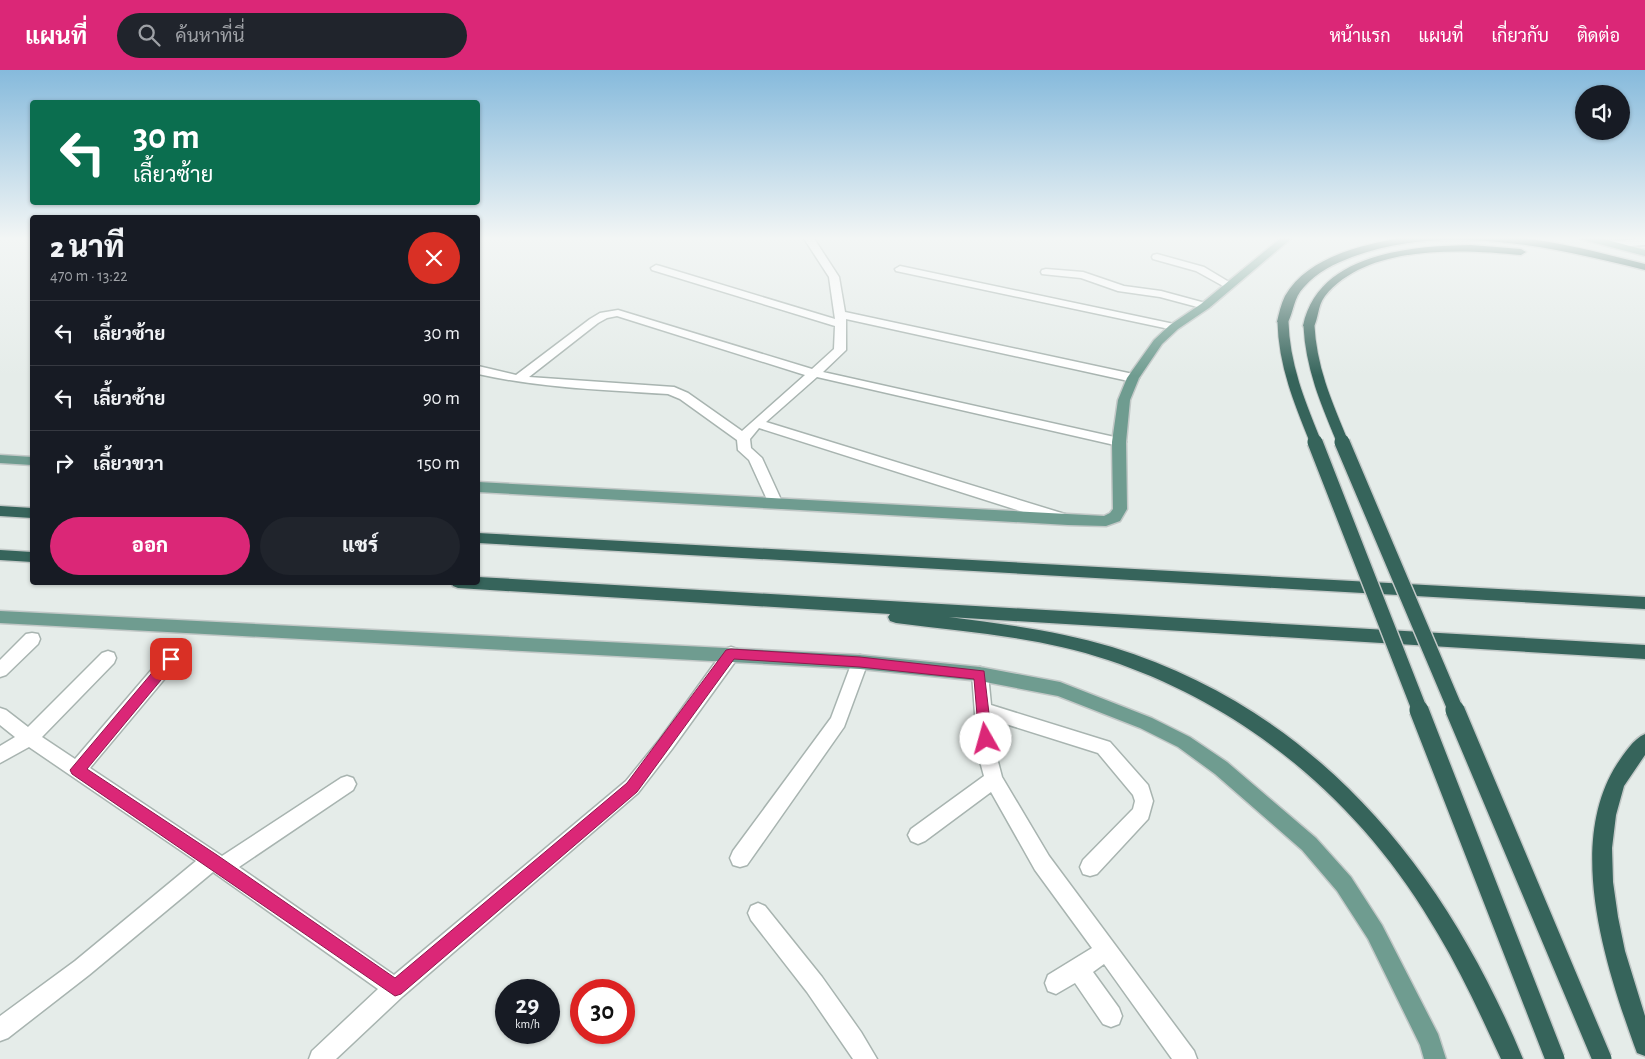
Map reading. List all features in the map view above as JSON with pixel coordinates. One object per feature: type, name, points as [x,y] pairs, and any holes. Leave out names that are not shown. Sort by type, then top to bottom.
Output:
[{"type":"highway","points":[[1302,283],[1292,296],[1283,322],[1283,343],[1286,359],[1299,400],[1555,1059]]},
{"type":"highway","points":[[1332,283],[1320,296],[1313,309],[1309,326],[1312,360],[1325,401],[1602,1059]]},
{"type":"highway","points":[[0,511],[30,513]]},
{"type":"highway","points":[[480,538],[1645,603]]},
{"type":"highway","points":[[0,556],[30,557]]},
{"type":"highway","points":[[480,583],[1645,652]]},
{"type":"highway","points":[[1507,595],[1645,593]]},
{"type":"highway","points":[[750,600],[995,629],[1070,643],[1148,666],[1254,720],[1290,747],[1344,795],[1401,858],[1452,935],[1477,982],[1512,1059]]},
{"type":"highway","points":[[1645,742],[1627,763],[1615,786],[1606,816],[1604,846],[1604,885],[1610,928],[1621,976],[1645,1045]]},
{"type":"main road","points":[[480,487],[1106,521],[1115,517],[1120,509],[1119,442],[1124,400],[1133,378],[1158,342],[1174,327],[1205,306],[1229,285]]},
{"type":"main road","points":[[0,459],[30,461]]},
{"type":"main road","points":[[0,617],[860,662],[980,674],[1060,689],[1146,723],[1184,742],[1221,768],[1310,844],[1344,884],[1375,932],[1430,1042],[1435,1059]]},
{"type":"street","points":[[711,283],[840,319],[1133,378]]},
{"type":"street","points":[[743,438],[757,423],[840,350],[842,340],[835,283]]},
{"type":"street","points":[[967,283],[1174,327]]},
{"type":"street","points":[[1106,283],[1122,289],[1161,294],[1205,306]]},
{"type":"street","points":[[518,379],[594,321],[604,315],[618,313],[813,373],[1119,442]]},
{"type":"street","points":[[480,370],[518,379],[558,384],[670,390],[684,396],[743,438],[745,450],[755,458],[776,504]]},
{"type":"street","points":[[757,423],[1068,520]]},
{"type":"street","points":[[0,670],[32,639]]},
{"type":"street","points":[[320,1059],[395,988],[632,787],[731,654]]},
{"type":"street","points":[[0,755],[29,738],[108,658]]},
{"type":"street","points":[[77,770],[171,659]]},
{"type":"street","points":[[740,858],[838,722],[860,662]]},
{"type":"street","points":[[980,674],[982,709],[988,754],[994,780],[1042,863],[1186,1059]]},
{"type":"street","points":[[982,709],[1104,747],[1142,791],[1144,801],[1140,813],[1090,867]]},
{"type":"street","points":[[0,715],[29,738],[217,864],[395,988]]},
{"type":"street","points":[[918,835],[994,780]]},
{"type":"street","points":[[0,1030],[217,864],[347,784]]},
{"type":"street","points":[[758,913],[820,988],[866,1059]]},
{"type":"street","points":[[1056,984],[1106,951]]},
{"type":"street","points":[[1079,970],[1111,1016]]},
{"type":"route","points":[[171,659],[77,770],[212,860],[395,988],[632,787],[666,744],[731,654],[860,662],[980,674],[986,739]]}]
